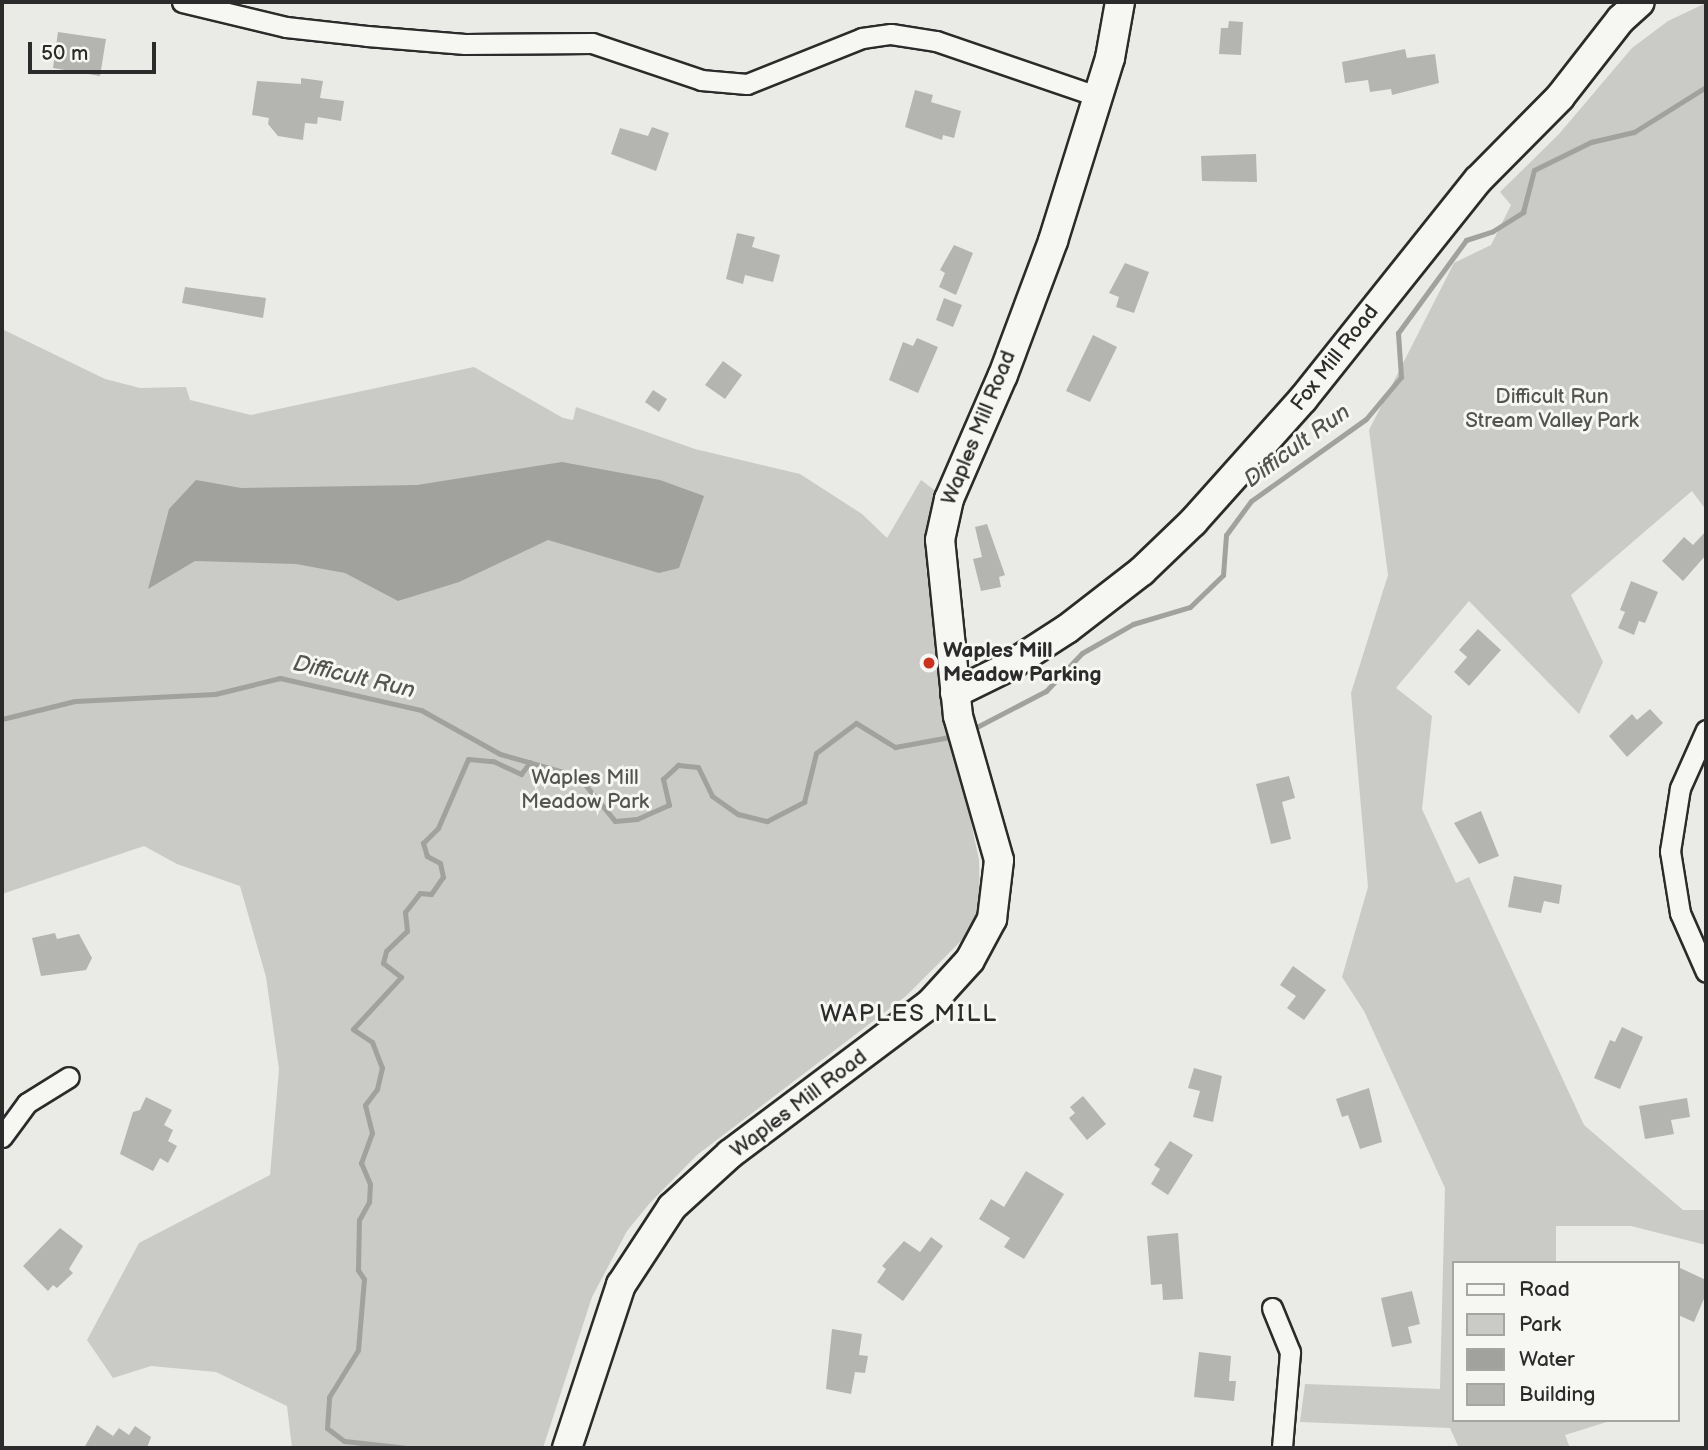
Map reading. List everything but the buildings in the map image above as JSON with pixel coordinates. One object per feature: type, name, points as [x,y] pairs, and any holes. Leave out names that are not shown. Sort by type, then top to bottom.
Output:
[{"type":"main road","name":"Waples Mill Road","points":[[567,1448],[621,1285],[672,1207],[730,1154],[930,1004],[980,945],[997,897],[999,860],[957,704],[940,566],[943,517],[1048,253],[1097,96],[1120,2]]},
{"type":"main road","name":"Fox Mill Road","points":[[957,704],[1067,629],[1142,571],[1193,522],[1303,399],[1478,180],[1560,97],[1621,19],[1640,2]]},
{"type":"street","points":[[182,2],[286,27],[366,36],[465,44],[592,43],[701,80],[747,84],[851,42],[891,34],[936,41],[1097,96]]},
{"type":"street","points":[[1706,730],[1680,788],[1670,851],[1679,913],[1706,972]]},
{"type":"street","points":[[2,1137],[27,1103],[69,1077]]},
{"type":"street","points":[[1272,1308],[1290,1352],[1282,1448]]},
{"type":"green space","name":"Difficult Run Stream Valley Park","points":[[1706,3],[1706,510],[1692,491],[1571,595],[1603,662],[1579,714],[1469,601],[1396,688],[1432,716],[1422,809],[1456,883],[1469,877],[1584,1125],[1683,1210],[1706,1210],[1706,1245],[1631,1226],[1556,1226],[1556,1261],[1452,1261],[1452,1422],[1607,1422],[1565,1435],[1570,1448],[1459,1448],[1450,1428],[1300,1422],[1305,1384],[1440,1389],[1445,1188],[1364,1011],[1342,977],[1368,887],[1351,693],[1388,575],[1369,430],[1454,263],[1491,245],[1511,205],[1500,192],[1559,134],[1632,48],[1668,21]]},
{"type":"green space","name":"Waples Mill Meadow Park","points":[[2,329],[105,379],[140,388],[186,387],[190,400],[251,415],[474,367],[563,418],[573,420],[576,407],[695,449],[800,474],[862,514],[887,538],[921,480],[941,495],[926,566],[940,676],[979,860],[980,911],[973,929],[906,996],[697,1155],[649,1204],[627,1231],[592,1297],[543,1448],[292,1448],[287,1406],[216,1372],[151,1366],[113,1378],[87,1340],[139,1243],[270,1175],[279,1069],[266,977],[240,886],[177,864],[144,846],[2,894]]},
{"type":"water","points":[[562,462],[660,480],[704,496],[679,568],[659,573],[548,540],[459,582],[398,601],[345,573],[296,564],[195,561],[148,589],[169,509],[196,480],[241,488],[417,485]]},
{"type":"waterway","name":"Difficult Run","points":[[971,730],[1046,691],[1082,653],[1133,624],[1190,607],[1223,575],[1226,535],[1251,501],[1366,419],[1401,377],[1398,333],[1466,240],[1493,231],[1523,212],[1534,170],[1591,142],[1634,132],[1706,87]]},
{"type":"waterway","name":"Difficult Run","points":[[2,719],[75,701],[215,694],[280,678],[421,710],[500,754],[578,776],[615,821],[637,819],[669,805],[663,779],[678,765],[698,767],[712,796],[738,814],[767,821],[804,802],[816,753],[856,723],[895,747],[955,736]]},
{"type":"waterway","points":[[407,1448],[344,1441],[327,1428],[329,1397],[358,1350],[364,1279],[358,1270],[359,1220],[369,1202],[370,1184],[361,1163],[372,1133],[365,1105],[377,1089],[382,1068],[372,1042],[353,1029],[401,977],[383,963],[386,951],[407,931],[405,912],[420,893],[431,894],[443,877],[440,863],[427,856],[423,843],[438,828],[468,759],[493,761],[521,774],[530,762]]},
{"type":"place","name":"Waples Mill Meadow Parking","points":[[929,663]]},
{"type":"district","name":"WAPLES MILL","points":[[909,1014]]}]
